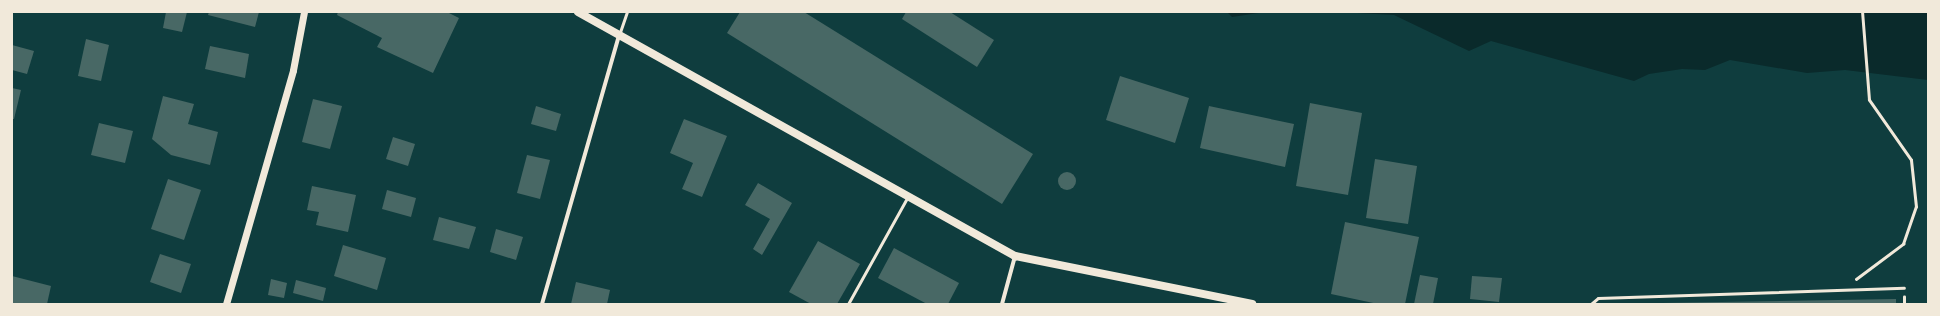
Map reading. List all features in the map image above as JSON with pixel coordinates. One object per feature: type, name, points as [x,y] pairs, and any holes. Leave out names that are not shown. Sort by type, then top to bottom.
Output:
[{"type":"main road","points":[[578,12],[908,198],[1015,256],[1252,304]]},
{"type":"street","points":[[226,304],[293,70],[304,12]]},
{"type":"street","points":[[542,304],[619,36]]},
{"type":"street","points":[[1002,304],[1015,256]]},
{"type":"lane","points":[[619,36],[627,12]]},
{"type":"lane","points":[[848,304],[908,198]]},
{"type":"lane","points":[[1591,304],[1598,298],[1904,288]]},
{"type":"path","points":[[1837,290],[1864,274],[1903,244],[1916,207],[1911,160],[1869,100],[1862,12]]},
{"type":"water","points":[[1227,12],[1265,12],[1232,17]]},
{"type":"water","points":[[1339,12],[1928,12],[1928,80],[1845,70],[1807,73],[1730,60],[1705,70],[1682,69],[1649,74],[1634,81],[1491,41],[1469,51],[1394,15]]},
{"type":"building","points":[[166,12],[187,12],[182,32],[163,28]]},
{"type":"building","points":[[209,12],[259,12],[255,27],[208,15]]},
{"type":"building","points":[[338,12],[447,12],[459,18],[433,73],[377,47],[382,38],[337,15]]},
{"type":"building","points":[[740,12],[804,12],[1033,154],[1002,204],[727,33]]},
{"type":"building","points":[[906,12],[950,12],[994,40],[977,67],[902,19]]},
{"type":"building","points":[[86,39],[109,45],[101,81],[78,76]]},
{"type":"building","points":[[12,45],[34,51],[27,74],[12,70]]},
{"type":"building","points":[[210,46],[249,54],[245,78],[205,69]]},
{"type":"building","points":[[1120,76],[1189,98],[1175,143],[1106,120]]},
{"type":"building","points":[[12,88],[21,90],[14,119],[12,119]]},
{"type":"building","points":[[163,96],[194,104],[188,124],[218,132],[210,165],[171,155],[152,139]]},
{"type":"building","points":[[313,99],[342,106],[330,149],[302,142]]},
{"type":"building","points":[[1310,103],[1362,113],[1348,195],[1296,186]]},
{"type":"building","points":[[536,106],[561,114],[556,131],[531,124]]},
{"type":"building","points":[[1209,106],[1294,124],[1285,167],[1200,148]]},
{"type":"building","points":[[684,119],[727,136],[702,197],[682,189],[693,163],[670,153]]},
{"type":"building","points":[[99,123],[133,131],[125,163],[91,155]]},
{"type":"building","points":[[393,137],[415,144],[408,166],[386,159]]},
{"type":"building","points":[[527,155],[550,160],[540,199],[517,193]]},
{"type":"building","points":[[1375,159],[1417,166],[1408,224],[1366,218]]},
{"type":"building","points":[[1067,172],[1073,175],[1076,181],[1073,187],[1067,190],[1061,187],[1058,181],[1061,175]]},
{"type":"building","points":[[168,179],[201,190],[184,240],[151,229]]},
{"type":"building","points":[[758,183],[792,203],[762,255],[753,249],[770,219],[745,205]]},
{"type":"building","points":[[312,186],[356,195],[348,232],[316,225],[319,212],[307,210]]},
{"type":"building","points":[[387,190],[416,198],[411,217],[382,209]]},
{"type":"building","points":[[439,217],[476,227],[469,249],[433,240]]},
{"type":"building","points":[[1345,222],[1419,237],[1405,304],[1378,304],[1331,294]]},
{"type":"building","points":[[496,229],[523,237],[516,260],[490,252]]},
{"type":"building","points":[[818,241],[860,264],[837,304],[811,304],[789,292]]},
{"type":"building","points":[[343,245],[386,258],[377,290],[334,276]]},
{"type":"building","points":[[894,248],[959,283],[948,304],[927,304],[878,278]]},
{"type":"building","points":[[160,254],[191,264],[181,293],[150,282]]},
{"type":"building","points":[[1420,275],[1438,278],[1433,304],[1414,304]]},
{"type":"building","points":[[12,276],[51,286],[47,304],[12,303]]},
{"type":"building","points":[[1472,276],[1502,278],[1499,302],[1470,299]]},
{"type":"building","points":[[271,279],[287,283],[284,298],[268,295]]},
{"type":"building","points":[[296,280],[326,288],[323,301],[293,293]]},
{"type":"building","points":[[576,282],[610,290],[607,304],[571,304]]},
{"type":"building","points":[[1896,299],[1896,304],[1662,304],[1662,303]]}]
